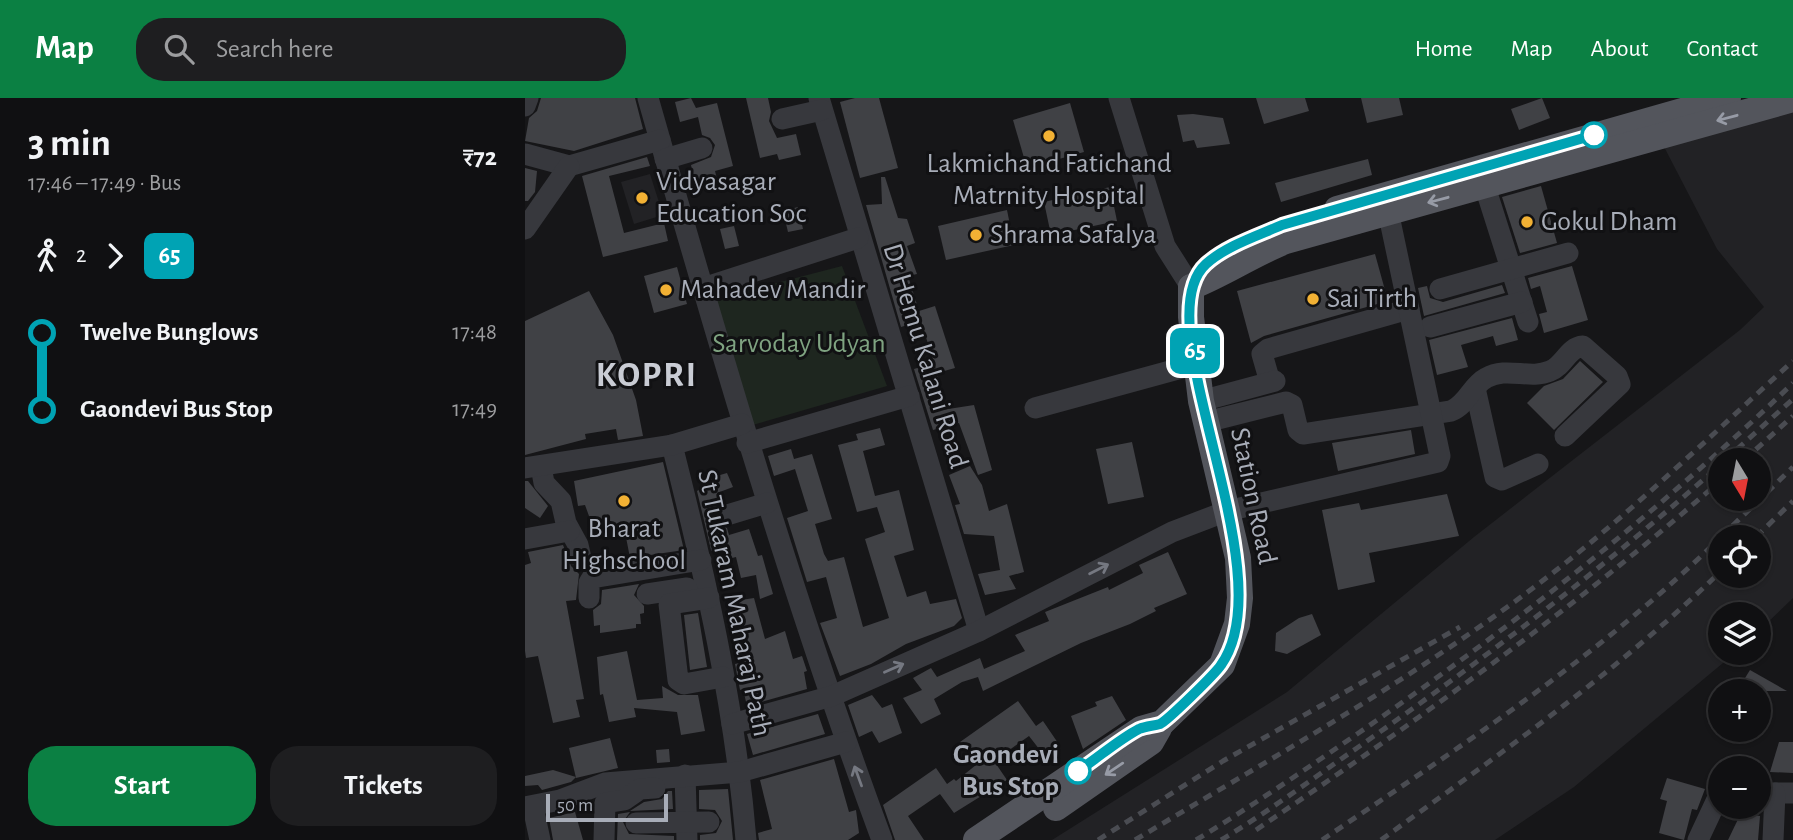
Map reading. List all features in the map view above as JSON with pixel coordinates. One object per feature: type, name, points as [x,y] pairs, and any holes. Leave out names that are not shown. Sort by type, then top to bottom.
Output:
[{"type":"main road","points":[[1645,130],[1728,98]]},
{"type":"main road","points":[[1191,287],[1214,278],[1284,233],[1645,130],[1758,104],[1793,99]]},
{"type":"main road","name":"Station Road","points":[[978,839],[1062,793],[1140,729],[1162,723],[1222,665],[1237,624],[1240,598],[1238,558],[1203,411],[1191,317],[1191,287]]},
{"type":"main road","points":[[1008,840],[1062,793]]},
{"type":"street","points":[[525,106],[528,98]]},
{"type":"street","points":[[647,98],[744,434],[846,742],[882,840]]},
{"type":"street","points":[[1119,98],[1165,246],[1191,287]]},
{"type":"street","points":[[782,119],[820,104]]},
{"type":"street","name":"Dr Hemu Kalani Road","points":[[820,104],[858,238],[909,396],[979,631]]},
{"type":"street","points":[[525,154],[569,166],[662,149],[702,148]]},
{"type":"street","points":[[525,229],[569,166]]},
{"type":"street","points":[[1430,327],[1525,312],[1482,178]]},
{"type":"street","points":[[731,724],[832,696],[979,631],[1172,532],[1227,511],[1438,462],[1431,415],[1402,311],[1387,205]]},
{"type":"street","points":[[703,288],[858,238]]},
{"type":"street","points":[[1440,289],[1568,253]]},
{"type":"street","points":[[1388,281],[1402,311]]},
{"type":"street","points":[[1203,411],[1272,382],[1263,358],[1264,351],[1402,311]]},
{"type":"street","points":[[1203,411],[1286,402],[1292,405],[1298,430],[1303,434],[1431,415],[1458,408],[1487,377],[1504,372],[1546,373],[1555,369],[1576,347],[1587,348],[1617,376],[1620,384],[1565,436]]},
{"type":"street","points":[[1035,408],[1196,364]]},
{"type":"street","points":[[1475,388],[1495,477],[1502,480],[1538,464]]},
{"type":"street","points":[[540,466],[744,434],[909,396]]},
{"type":"street","name":"St Tukaram Maharaj Path","points":[[672,445],[708,591],[741,778],[746,840]]},
{"type":"street","points":[[540,466],[576,503]]},
{"type":"street","points":[[540,466],[544,482],[561,501],[569,531],[578,545],[581,558]]},
{"type":"street","points":[[727,515],[767,503]]},
{"type":"street","points":[[525,539],[569,531]]},
{"type":"street","points":[[629,562],[700,556]]},
{"type":"street","points":[[589,598],[589,583],[592,578],[700,556]]},
{"type":"street","points":[[647,594],[708,591]]},
{"type":"street","points":[[708,591],[669,604],[678,680],[684,684],[724,682]]},
{"type":"street","points":[[677,693],[724,682]]},
{"type":"street","points":[[540,840],[531,811],[579,801],[605,783],[741,778],[846,742]]},
{"type":"street","points":[[604,840],[603,805],[607,801],[624,800],[636,790],[685,781]]},
{"type":"street","points":[[685,781],[687,831]]},
{"type":"street","points":[[636,790],[636,831],[687,831],[709,822]]},
{"type":"street","points":[[1773,840],[1776,793]]},
{"type":"street","points":[[579,801],[595,823],[596,840]]},
{"type":"street","points":[[1698,840],[1708,819]]},
{"type":"shaded area","points":[[1793,106],[1793,598],[1771,619],[1771,602],[1708,602],[1708,665],[1721,665],[1574,787],[1495,840],[1052,840],[1287,692],[1474,537],[1740,330],[1764,307],[1717,249],[1660,139]]},
{"type":"shaded area","name":"Vidyasagar Education Soc","points":[[650,174],[663,215],[634,224],[621,182]]},
{"type":"green space","name":"Sarvoday Udyan","points":[[842,266],[887,386],[749,426],[707,301]]},
{"type":"building","points":[[541,98],[635,98],[643,129],[574,151],[525,141],[529,118],[537,111]]},
{"type":"building","points":[[691,98],[696,108],[717,103],[733,166],[715,171],[717,179],[695,185],[691,165],[711,157],[715,145],[710,138],[702,135],[698,117],[680,122],[675,102]]},
{"type":"building","points":[[746,98],[768,98],[771,112],[769,121],[777,138],[796,134],[801,155],[779,160],[777,154],[760,158]]},
{"type":"building","points":[[855,98],[879,98],[898,168],[860,178],[840,102]]},
{"type":"building","points":[[1256,98],[1305,98],[1309,111],[1264,124]]},
{"type":"building","points":[[1361,98],[1399,98],[1403,115],[1367,123]]},
{"type":"building","points":[[1542,98],[1550,118],[1519,130],[1511,109]]},
{"type":"building","name":"Lakmichand Fatichand Matrnity Hospital","points":[[1070,103],[1084,152],[1027,168],[1013,120]]},
{"type":"building","points":[[1177,115],[1223,118],[1230,144],[1197,148],[1194,140],[1183,142]]},
{"type":"building","points":[[647,157],[650,166],[609,176],[624,233],[664,223],[668,241],[603,257],[582,176]]},
{"type":"building","points":[[1368,159],[1372,175],[1281,202],[1275,183]]},
{"type":"building","points":[[525,168],[537,171],[535,192],[528,201],[525,201]]},
{"type":"building","points":[[881,177],[885,177],[898,218],[907,219],[915,243],[907,246],[917,274],[908,276],[919,311],[935,306],[955,368],[937,373],[921,321],[901,327],[866,205],[882,204]]},
{"type":"building","name":"Gokul Dham","points":[[1541,186],[1557,243],[1520,253],[1502,197]]},
{"type":"building","name":"Shrama Safalya","points":[[1110,187],[1117,221],[1051,235],[1044,202]]},
{"type":"building","points":[[798,207],[803,229],[788,232],[783,211]]},
{"type":"building","name":"Shrama Safalya","points":[[1007,210],[1014,245],[946,260],[938,226]]},
{"type":"building","points":[[734,226],[739,246],[725,249],[720,229]]},
{"type":"building","name":"Sai Tirth","points":[[1375,254],[1388,301],[1264,336],[1251,343],[1237,291]]},
{"type":"building","points":[[1572,266],[1588,320],[1544,333],[1539,314],[1547,312],[1540,286],[1531,289],[1528,278]]},
{"type":"building","name":"Mahadev Mandir","points":[[677,267],[687,304],[654,313],[644,276]]},
{"type":"building","points":[[1502,285],[1505,293],[1424,316],[1418,288],[1427,286],[1430,298],[1443,302]]},
{"type":"building","points":[[589,291],[613,335],[636,400],[643,436],[618,440],[616,429],[585,434],[586,439],[525,455],[525,321]]},
{"type":"building","points":[[1512,318],[1518,340],[1496,346],[1493,336],[1461,345],[1468,367],[1437,375],[1429,340]]},
{"type":"building","points":[[1580,361],[1603,382],[1554,430],[1527,403],[1544,386],[1563,379]]},
{"type":"building","points":[[934,363],[940,384],[934,386],[942,410],[974,405],[992,470],[978,475],[959,423],[933,430],[914,369]]},
{"type":"building","points":[[880,428],[885,445],[863,451],[875,496],[899,490],[914,550],[894,556],[907,597],[926,591],[930,604],[956,599],[962,618],[954,626],[906,644],[871,664],[840,676],[820,623],[837,618],[826,577],[807,582],[787,518],[808,511],[795,469],[774,476],[768,456],[791,449],[794,459],[812,454],[832,519],[815,524],[828,561],[844,557],[863,627],[889,618],[865,539],[885,532],[877,507],[857,512],[838,445],[858,440],[856,434]]},
{"type":"building","points":[[1411,430],[1415,454],[1338,471],[1332,443]]},
{"type":"building","points":[[1132,442],[1144,497],[1108,504],[1096,449]]},
{"type":"building","points":[[663,462],[684,550],[630,558],[625,532],[615,534],[593,527],[585,505],[578,506],[574,481]]},
{"type":"building","points":[[970,466],[982,485],[989,511],[1007,504],[1024,572],[1009,576],[1016,589],[985,595],[978,574],[1000,570],[994,536],[964,534],[955,505],[960,504],[949,475]]},
{"type":"building","points":[[727,473],[733,487],[717,493],[720,504],[714,511],[714,518],[719,525],[727,528],[729,535],[749,529],[758,556],[762,555],[773,594],[760,599],[756,575],[741,578],[736,557],[732,558],[727,551],[714,554],[711,550],[697,491],[706,485],[706,479]]},
{"type":"building","points":[[525,481],[528,481],[548,506],[540,518],[525,508]]},
{"type":"building","points":[[1447,494],[1459,536],[1369,553],[1375,582],[1338,590],[1322,510],[1359,503],[1361,510]]},
{"type":"building","points":[[563,545],[571,566],[579,574],[576,600],[566,601],[584,699],[576,700],[580,717],[553,723],[538,656],[526,658],[525,565],[531,563],[528,552]]},
{"type":"building","points":[[1168,552],[1187,594],[1154,608],[1156,611],[1130,624],[1081,643],[983,691],[978,677],[962,682],[934,699],[941,714],[921,724],[903,698],[922,690],[913,678],[931,668],[937,677],[980,658],[984,669],[1025,651],[1015,635],[1049,621],[1045,612],[1108,587],[1109,590],[1143,573],[1139,565]]},
{"type":"building","points":[[639,584],[634,595],[644,606],[644,613],[640,614],[641,624],[636,624],[636,628],[600,633],[600,625],[594,626],[593,610],[601,604],[602,590]]},
{"type":"building","points":[[754,598],[765,639],[785,631],[793,659],[802,656],[807,671],[804,672],[807,689],[747,706],[743,689],[740,690],[735,664],[744,662],[728,602]]},
{"type":"building","points":[[698,613],[707,667],[690,670],[684,615]]},
{"type":"building","points":[[1312,614],[1321,635],[1287,654],[1275,651],[1276,633],[1299,618]]},
{"type":"building","points":[[627,651],[637,700],[663,698],[662,686],[678,695],[698,695],[705,731],[681,735],[677,712],[634,708],[636,717],[609,722],[603,694],[600,695],[597,657]]},
{"type":"building","points":[[1750,670],[1766,679],[1744,679]]},
{"type":"building","points":[[1771,682],[1787,691],[1771,691]]},
{"type":"building","points":[[872,695],[882,708],[892,704],[902,733],[879,743],[872,731],[859,737],[848,705]]},
{"type":"building","points":[[1112,696],[1126,720],[1083,749],[1071,716],[1097,706],[1095,702]]},
{"type":"building","points":[[1018,701],[1036,726],[1043,721],[1058,743],[1043,754],[1029,736],[994,761],[1007,780],[954,813],[940,794],[908,816],[924,840],[895,840],[883,805],[936,768],[947,784],[954,779],[956,781],[976,765],[960,742]]},
{"type":"building","points":[[818,714],[825,734],[753,755],[747,734]]},
{"type":"building","points":[[610,738],[618,768],[576,778],[569,748]]},
{"type":"building","points":[[1779,742],[1793,742],[1793,773],[1771,772]]},
{"type":"building","points":[[669,749],[670,762],[657,763],[656,750]]},
{"type":"building","points":[[834,759],[849,812],[856,810],[859,833],[848,840],[759,840],[758,833],[772,829],[760,780]]},
{"type":"building","points":[[553,770],[576,777],[571,782],[542,790],[538,785],[525,786],[525,776]]},
{"type":"building","points":[[1667,778],[1705,789],[1697,810],[1692,809],[1684,840],[1659,833],[1667,801],[1660,799]]},
{"type":"building","points":[[728,789],[733,840],[700,840],[700,835],[716,833],[722,821],[715,810],[699,809],[699,790]]},
{"type":"building","points":[[668,791],[672,791],[673,809],[630,811],[644,802],[662,799]]},
{"type":"building","points":[[575,812],[583,840],[553,840],[549,818]]},
{"type":"building","points":[[630,812],[623,822],[629,834],[674,836],[674,840],[617,840],[618,814]]},
{"type":"building","points":[[1738,819],[1760,819],[1758,840],[1728,840]]},
{"type":"railway","points":[[1135,840],[1385,690],[1529,591],[1631,508],[1793,361]]},
{"type":"railway","points":[[1196,840],[1360,732],[1529,609],[1690,477],[1793,383]]},
{"type":"railway","points":[[1738,448],[1793,399]]},
{"type":"railway","points":[[1757,448],[1793,416]]},
{"type":"railway","points":[[1733,525],[1793,467]]},
{"type":"railway","points":[[1221,840],[1307,783],[1497,647],[1588,576],[1708,475]]},
{"type":"railway","points":[[1256,830],[1494,663],[1609,574],[1708,491]]},
{"type":"railway","points":[[1768,525],[1793,501]]},
{"type":"railway","points":[[1322,840],[1528,698],[1627,621],[1708,549]]},
{"type":"railway","points":[[1381,840],[1598,679],[1708,583]]},
{"type":"railway","points":[[1098,840],[1223,761],[1460,627]]},
{"type":"bus line","name":"65","points":[[1078,771],[1140,729],[1162,723],[1222,665],[1237,624],[1240,598],[1238,558],[1201,401],[1191,317],[1191,287],[1205,265],[1246,240],[1282,225],[1594,135]]},
{"type":"place","name":"Lakmichand Fatichand Matrnity Hospital","points":[[1049,136]]},
{"type":"place","name":"Vidyasagar Education Soc","points":[[642,198]]},
{"type":"place","name":"Gokul Dham","points":[[1527,222]]},
{"type":"place","name":"Shrama Safalya","points":[[976,235]]},
{"type":"place","name":"Mahadev Mandir","points":[[666,290]]},
{"type":"place","name":"Sai Tirth","points":[[1313,299]]},
{"type":"place","name":"Bharat Highschool","points":[[624,501]]},
{"type":"place","name":"Gaondevi Bus Stop","points":[[1078,771]]},
{"type":"district","name":"KOPRI","points":[[647,375]]}]
